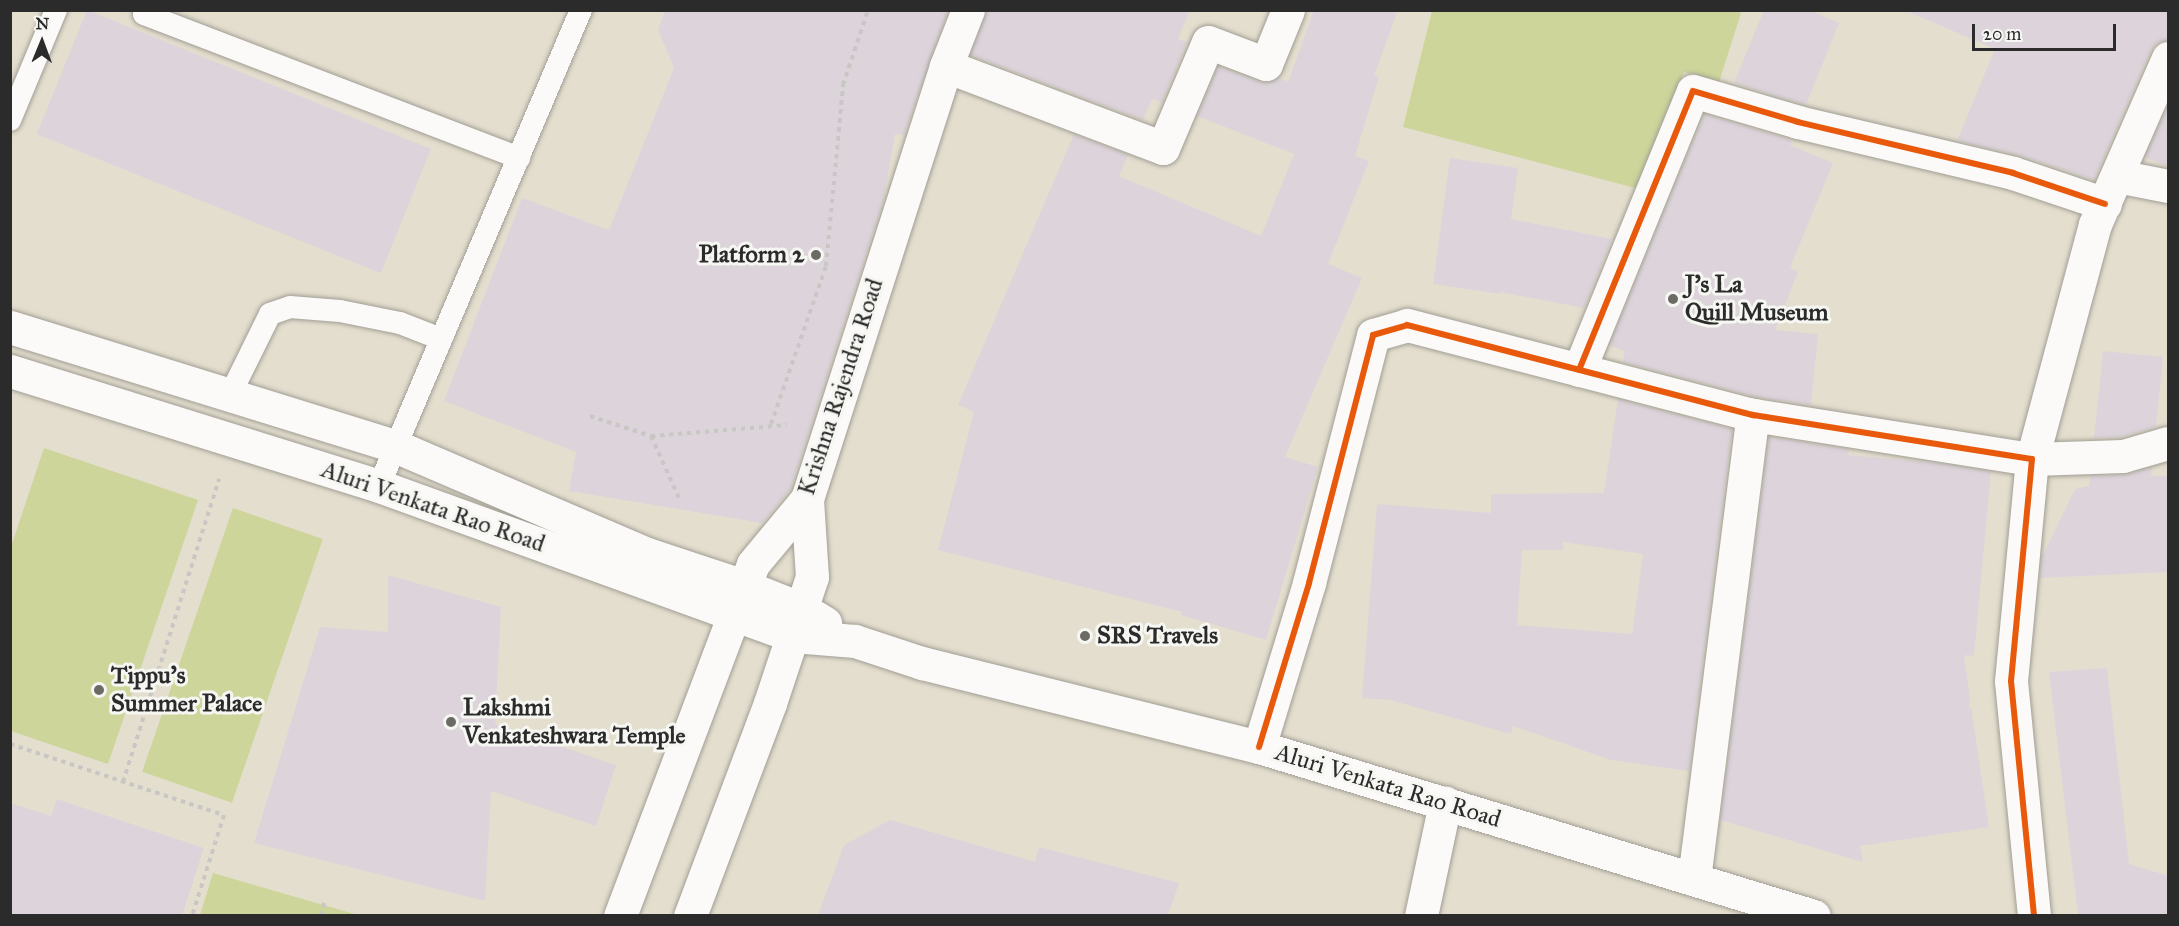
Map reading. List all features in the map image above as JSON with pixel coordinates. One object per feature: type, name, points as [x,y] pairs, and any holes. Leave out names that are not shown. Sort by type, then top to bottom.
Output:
[{"type":"main road","name":"Krishna Rajendra Road","points":[[620,915],[753,564],[807,499],[946,66],[968,10]]},
{"type":"main road","points":[[946,66],[1163,148],[1208,42],[1266,64],[1288,10]]},
{"type":"main road","points":[[2034,915],[2011,681],[2032,459],[2095,225],[2169,58]]},
{"type":"main road","points":[[1579,370],[1694,91],[1798,122],[2013,173],[2111,190],[2169,186]]},
{"type":"main road","points":[[1259,747],[1309,583],[1373,335],[1407,325],[1753,415],[2032,459],[2123,456],[2169,443]]},
{"type":"main road","name":"Aluri Venkata Rao Road","points":[[10,327],[395,446],[647,554],[738,601]]},
{"type":"main road","name":"Aluri Venkata Rao Road","points":[[12,375],[232,439],[738,601],[922,663],[1259,747],[1814,915]]},
{"type":"main road","points":[[1694,879],[1753,415]]},
{"type":"main road","points":[[690,915],[798,622],[812,577],[807,499]]},
{"type":"main road","points":[[1421,915],[1444,803]]},
{"type":"lane","points":[[10,120],[56,10]]},
{"type":"lane","points":[[145,10],[144,14],[519,158]]},
{"type":"lane","points":[[379,486],[581,10]]},
{"type":"lane","points":[[230,395],[270,314],[290,307],[340,311],[400,323],[441,339]]},
{"type":"path","points":[[771,424],[826,266],[843,85],[868,10]]},
{"type":"path","points":[[590,416],[651,436],[771,424],[830,425]]},
{"type":"path","points":[[651,436],[679,498]]},
{"type":"path","points":[[123,782],[232,439]]},
{"type":"path","points":[[10,744],[224,815],[192,915]]},
{"type":"path","points":[[321,915],[325,899]]},
{"type":"green space","points":[[1734,10],[1741,13],[1719,82],[1684,72],[1639,189],[1403,127],[1432,11]]},
{"type":"green space","points":[[44,448],[198,500],[108,764],[11,731],[11,547]]},
{"type":"green space","points":[[233,508],[323,539],[232,803],[142,772]]},
{"type":"green space","points":[[213,873],[358,915],[200,915]]},
{"type":"building","points":[[87,10],[431,149],[381,273],[37,134]]},
{"type":"building","points":[[665,10],[948,10],[904,135],[895,134],[883,202],[790,490],[762,523],[569,491],[576,452],[444,401],[522,198],[609,230],[674,68],[658,30]]},
{"type":"building","points":[[986,10],[1190,10],[1178,39],[1187,42],[1162,103],[1152,99],[1143,120],[970,55]]},
{"type":"building","points":[[1314,10],[1398,10],[1374,76],[1379,77],[1355,156],[1369,161],[1328,264],[1362,278],[1285,457],[1318,467],[1266,640],[1181,615],[1182,612],[938,550],[974,412],[958,405],[1074,134],[1128,155],[1119,176],[1261,236],[1294,154],[1197,116],[1218,66],[1260,82],[1269,82],[1278,78],[1288,82]]},
{"type":"building","points":[[1764,10],[1809,10],[1839,23],[1806,105],[1734,83]]},
{"type":"building","points":[[1904,10],[2169,10],[2169,40],[2157,43],[2151,50],[2094,180],[2019,155],[1957,141],[1995,49]]},
{"type":"building","points":[[2169,103],[2169,167],[2145,157]]},
{"type":"building","points":[[1704,114],[1792,140],[1790,145],[1833,163],[1790,268],[1798,272],[1775,330],[1818,334],[1811,405],[1757,397],[1623,362],[1624,351],[1609,345]]},
{"type":"building","points":[[1450,158],[1518,168],[1511,219],[1612,239],[1584,308],[1500,292],[1500,294],[1433,284]]},
{"type":"building","points":[[2103,351],[2163,357],[2156,427],[2120,437],[2094,438]]},
{"type":"building","points":[[1618,399],[1732,429],[1689,771],[1611,760],[1513,726],[1511,734],[1390,700],[1362,698],[1377,504],[1491,513],[1491,494],[1604,493]],"holes":[[[1563,542],[1643,554],[1632,634],[1517,625],[1522,550],[1563,550]]]},
{"type":"building","points":[[1769,437],[1849,449],[1848,455],[1938,463],[1991,471],[1974,656],[1964,655],[1970,699],[1969,712],[1971,707],[1989,827],[1860,846],[1863,862],[1720,820]]},
{"type":"building","points":[[2152,467],[2151,476],[2169,476],[2169,572],[2040,578],[2041,559],[2075,489],[2089,486],[2090,476],[2124,475]]},
{"type":"building","points":[[388,575],[501,607],[495,724],[616,765],[596,826],[491,791],[485,901],[254,843],[320,627],[388,632]]},
{"type":"building","points":[[2107,668],[2129,864],[2169,876],[2169,915],[2078,915],[2049,672]]},
{"type":"building","points":[[57,799],[204,848],[182,915],[10,915],[10,803],[51,816]]},
{"type":"building","points":[[890,820],[1035,862],[1039,847],[1179,883],[1168,915],[818,915],[844,845]]},
{"type":"cycle path","points":[[1579,370],[1693,91],[1798,122],[2013,173],[2105,204]]},
{"type":"cycle path","points":[[1259,747],[1309,583],[1373,335],[1407,325],[1753,415],[2032,459],[2011,681],[2034,916]]},
{"type":"place","name":"Platform 2","points":[[816,255]]},
{"type":"place","name":"J's La Quill Museum","points":[[1673,299]]},
{"type":"place","name":"SRS Travels","points":[[1085,636]]},
{"type":"place","name":"Tippu's Summer Palace","points":[[99,690]]},
{"type":"place","name":"Lakshmi Venkateshwara Temple","points":[[451,722]]}]
